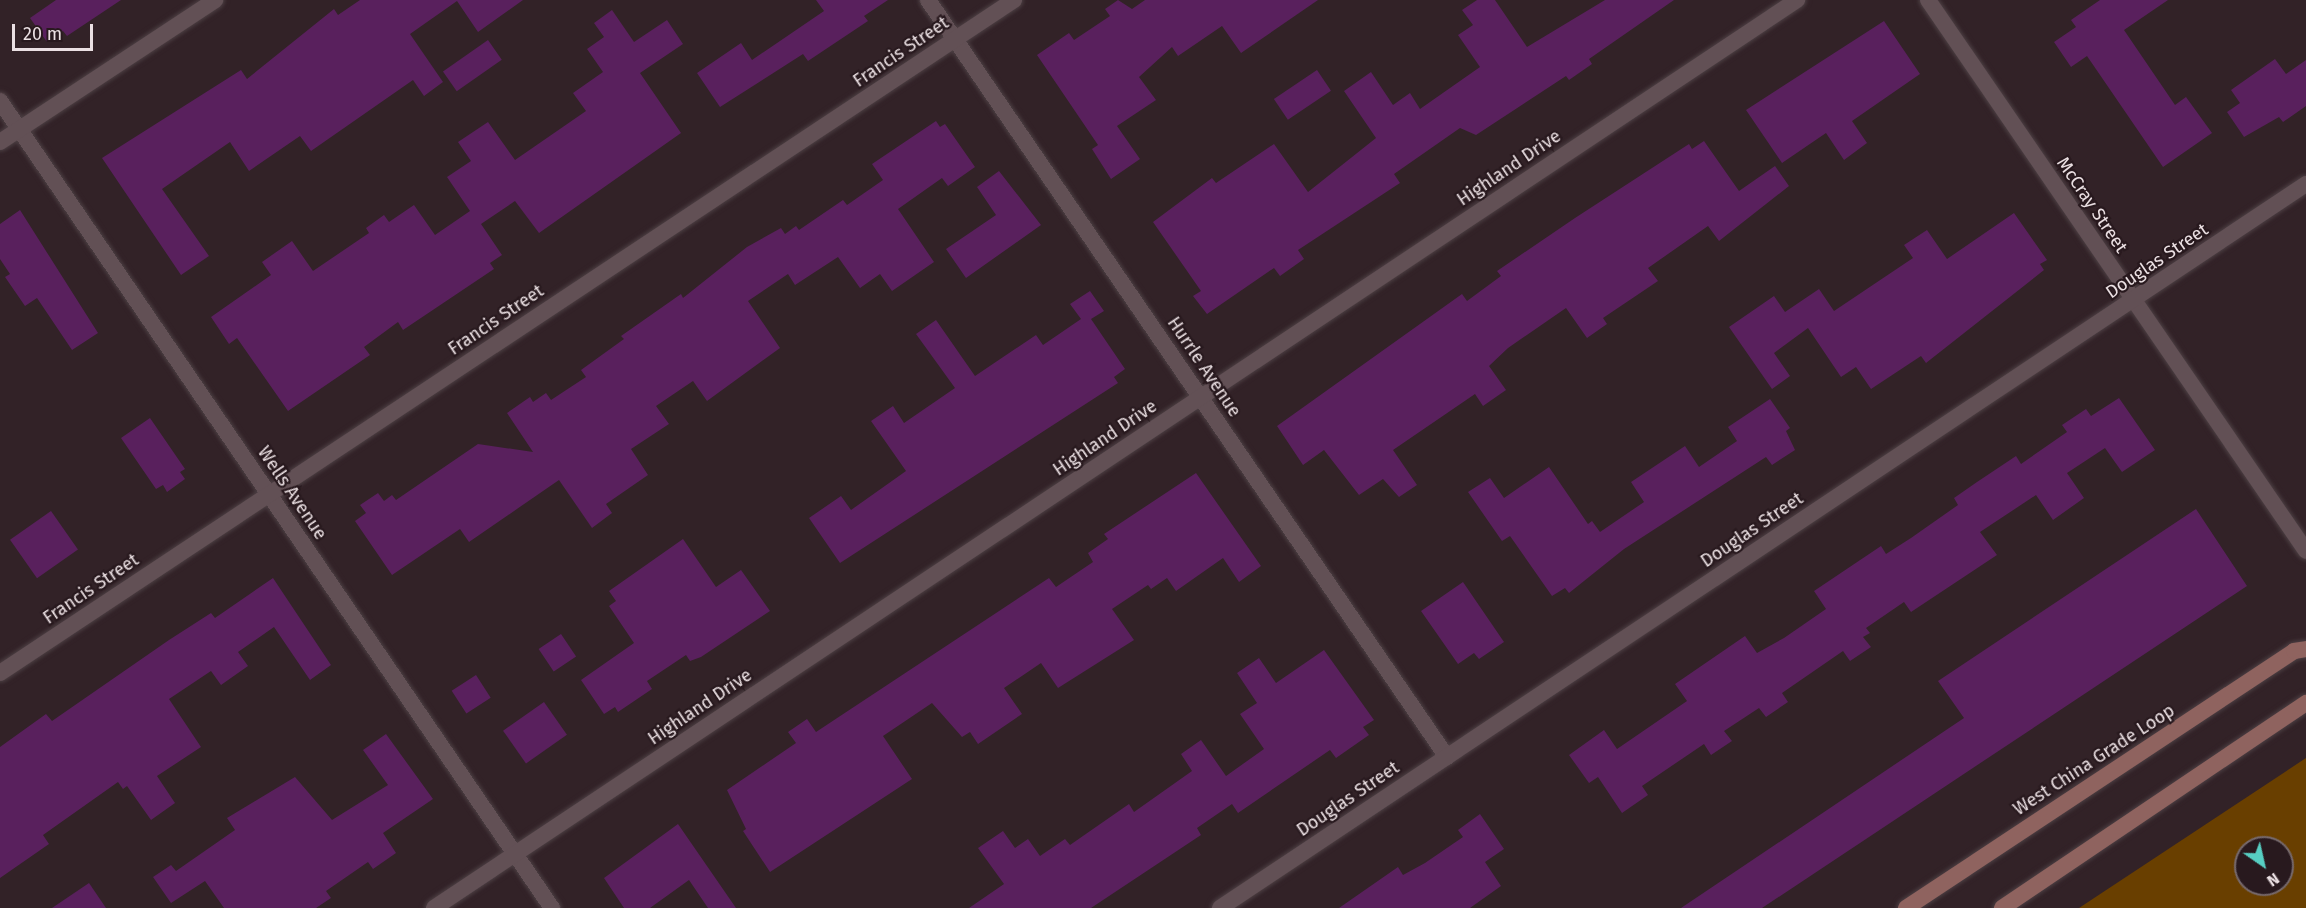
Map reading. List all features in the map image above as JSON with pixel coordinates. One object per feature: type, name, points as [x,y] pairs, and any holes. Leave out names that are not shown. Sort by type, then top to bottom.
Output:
[{"type":"main road","name":"West China Grade Loop","points":[[1906,908],[2294,651],[2306,649]]},
{"type":"main road","points":[[2002,908],[2306,704]]},
{"type":"street","points":[[0,142],[215,0]]},
{"type":"street","name":"Hurrle Avenue","points":[[928,0],[1447,757]]},
{"type":"street","name":"Francis Street","points":[[0,673],[1014,0]]},
{"type":"street","name":"Highland Drive","points":[[434,908],[1797,0]]},
{"type":"street","name":"McCray Street","points":[[1928,0],[2306,551]]},
{"type":"street","name":"Wells Avenue","points":[[0,101],[552,908]]},
{"type":"street","name":"Douglas Street","points":[[1220,908],[2306,184]]},
{"type":"shaded area","points":[[2306,758],[2306,908],[2079,908]]},
{"type":"building","points":[[56,0],[121,0],[67,36],[63,31],[47,42],[30,18]]},
{"type":"building","points":[[360,0],[523,0],[478,32],[457,1],[410,34],[443,82],[424,96],[413,80],[311,151],[300,136],[249,171],[230,142],[162,189],[209,256],[181,275],[102,158],[241,70],[247,79],[334,9],[338,15]]},
{"type":"building","points":[[816,0],[888,0],[864,16],[868,21],[808,61],[803,54],[720,107],[697,73],[741,43],[752,60],[824,11]]},
{"type":"building","points":[[1118,0],[1132,9],[1145,0],[1318,0],[1241,53],[1222,26],[1178,56],[1172,47],[1139,77],[1156,100],[1117,126],[1140,159],[1111,179],[1092,149],[1098,145],[1037,55],[1069,33],[1074,40],[1110,16],[1105,9]]},
{"type":"building","points":[[1477,0],[1495,0],[1527,47],[1605,0],[1674,0],[1589,59],[1592,64],[1569,80],[1566,76],[1476,135],[1460,128],[1394,174],[1400,183],[1298,250],[1304,259],[1280,276],[1274,268],[1207,314],[1193,296],[1201,291],[1153,222],[1212,178],[1216,183],[1274,144],[1308,192],[1376,138],[1344,91],[1371,72],[1393,105],[1410,93],[1420,109],[1480,67],[1458,35],[1473,25],[1462,10]]},
{"type":"building","points":[[2100,0],[2168,0],[2124,30],[2175,105],[2186,97],[2212,133],[2163,167],[2087,56],[2071,67],[2054,42],[2076,27],[2071,20]]},
{"type":"building","points":[[612,10],[634,42],[667,20],[683,44],[640,73],[681,133],[539,233],[515,201],[481,224],[502,255],[490,263],[494,269],[403,330],[398,322],[364,347],[370,355],[288,411],[237,338],[229,344],[211,317],[271,275],[262,262],[292,241],[313,271],[369,233],[366,228],[384,215],[389,222],[414,205],[435,235],[470,211],[447,177],[471,161],[458,142],[488,122],[515,160],[586,111],[573,93],[603,72],[587,49],[604,37],[594,23]]},
{"type":"building","points":[[1884,21],[1920,74],[1852,121],[1867,143],[1844,160],[1826,133],[1782,163],[1746,110]]},
{"type":"building","points":[[488,40],[502,60],[457,91],[443,72]]},
{"type":"building","points":[[2275,59],[2286,74],[2306,60],[2306,106],[2283,122],[2279,117],[2244,137],[2227,112],[2240,103],[2231,90]]},
{"type":"building","points":[[1317,70],[1331,91],[1288,120],[1274,99]]},
{"type":"building","points":[[936,121],[940,127],[945,124],[975,167],[948,186],[942,178],[898,209],[934,262],[892,291],[880,274],[860,288],[838,257],[795,285],[788,274],[748,301],[780,348],[707,401],[693,381],[656,406],[669,424],[631,449],[648,475],[606,504],[612,513],[592,528],[559,480],[469,542],[460,529],[392,575],[355,521],[366,513],[360,505],[378,493],[384,501],[392,495],[396,500],[478,444],[533,452],[507,413],[530,397],[533,402],[546,393],[551,400],[586,377],[581,370],[624,339],[621,336],[681,294],[683,298],[747,247],[781,228],[785,234],[796,226],[799,230],[843,200],[847,205],[883,180],[872,164]]},
{"type":"building","points":[[1704,141],[1739,191],[1775,166],[1789,186],[1719,241],[1708,226],[1648,268],[1658,281],[1603,318],[1607,324],[1587,338],[1566,308],[1508,348],[1489,366],[1506,390],[1483,406],[1475,394],[1393,450],[1417,485],[1399,497],[1383,479],[1359,495],[1324,450],[1303,465],[1277,426],[1462,294],[1467,301],[1501,276],[1497,271],[1575,218],[1689,144],[1692,149]]},
{"type":"building","points":[[999,171],[1041,225],[966,278],[946,249],[996,215],[977,187]]},
{"type":"building","points":[[20,210],[98,333],[72,350],[37,298],[25,306],[5,277],[10,274],[0,259],[0,224]]},
{"type":"building","points":[[2014,213],[2047,260],[2040,264],[2044,270],[1926,363],[1921,356],[1871,389],[1856,367],[1841,377],[1808,328],[1774,353],[1790,376],[1772,389],[1729,327],[1774,296],[1785,312],[1819,289],[1834,311],[1913,258],[1904,245],[1927,230],[1947,259]]},
{"type":"building","points":[[1090,291],[1104,311],[1091,319],[1125,369],[1114,377],[1118,383],[840,563],[809,518],[841,496],[851,510],[906,471],[871,421],[893,406],[904,423],[955,388],[916,334],[936,320],[975,376],[1036,335],[1043,345],[1081,319],[1070,304]]},
{"type":"building","points":[[2119,398],[2155,450],[2122,472],[2105,448],[2067,473],[2084,498],[2053,520],[2036,495],[1980,532],[1997,555],[1911,612],[1904,602],[1866,628],[1870,633],[1863,637],[1871,647],[1850,661],[1843,651],[1782,693],[1788,702],[1766,717],[1759,708],[1724,731],[1732,741],[1711,755],[1704,744],[1642,786],[1648,795],[1622,813],[1598,777],[1589,783],[1569,755],[1604,730],[1617,749],[1687,701],[1675,684],[1745,636],[1757,653],[1784,638],[1826,609],[1814,591],[1881,546],[1886,554],[1911,538],[1958,505],[1954,498],[1977,482],[2016,456],[2021,464],[2067,432],[2062,425],[2086,409],[2091,416]]},
{"type":"building","points":[[1770,399],[1790,428],[1786,431],[1795,450],[1772,465],[1766,457],[1624,549],[1569,593],[1565,588],[1552,596],[1510,536],[1502,541],[1468,492],[1490,478],[1504,498],[1549,467],[1588,524],[1592,521],[1600,532],[1644,502],[1631,482],[1685,446],[1699,467],[1737,441],[1728,427]]},
{"type":"building","points":[[150,418],[185,469],[180,472],[185,479],[167,492],[163,485],[156,489],[121,438]]},
{"type":"building","points":[[1196,473],[1261,566],[1239,582],[1223,558],[1176,591],[1167,578],[1151,589],[1148,585],[1112,609],[1134,640],[1058,688],[1041,663],[1004,688],[1022,714],[978,744],[970,732],[962,737],[932,703],[883,736],[912,779],[770,872],[743,831],[746,829],[727,790],[796,743],[788,732],[807,719],[816,732],[1049,578],[1056,587],[1093,562],[1088,553],[1108,539],[1104,534]]},
{"type":"building","points":[[2196,509],[2247,586],[1762,908],[1681,908],[1964,718],[1938,681]]},
{"type":"building","points":[[51,511],[78,550],[37,578],[10,540]]},
{"type":"building","points":[[683,539],[716,587],[741,570],[770,611],[701,657],[690,661],[686,655],[647,681],[652,689],[618,712],[615,707],[604,714],[581,680],[634,643],[609,606],[616,601],[609,591]]},
{"type":"building","points":[[273,578],[331,665],[310,680],[274,627],[238,652],[248,666],[221,685],[211,671],[169,699],[201,747],[157,776],[175,803],[151,820],[127,786],[123,789],[118,782],[43,835],[49,844],[0,878],[0,747],[46,714],[52,721],[169,640],[211,613],[215,618]]},
{"type":"building","points":[[1463,582],[1504,642],[1479,659],[1474,653],[1458,664],[1421,611]]},
{"type":"building","points":[[561,634],[576,656],[554,671],[539,649]]},
{"type":"building","points":[[1324,650],[1374,720],[1363,727],[1369,735],[1336,758],[1330,750],[1238,813],[1232,804],[1197,828],[1201,835],[1091,908],[969,908],[1004,884],[978,848],[1003,831],[1015,848],[1028,839],[1040,856],[1065,839],[1070,845],[1129,804],[1134,812],[1192,771],[1181,754],[1201,740],[1226,776],[1264,749],[1240,714],[1257,703],[1237,673],[1259,658],[1276,683]]},
{"type":"building","points":[[476,675],[491,698],[466,713],[452,691]]},
{"type":"building","points":[[544,702],[567,735],[526,763],[503,731]]},
{"type":"building","points":[[386,734],[433,799],[383,833],[396,853],[373,869],[368,862],[326,891],[331,898],[316,908],[224,908],[205,881],[171,903],[153,877],[171,865],[176,871],[235,830],[227,818],[295,777],[332,820],[388,785],[363,750]]},
{"type":"building","points":[[1480,814],[1504,849],[1485,862],[1501,886],[1470,908],[1339,908],[1398,867],[1403,875],[1425,863],[1463,837],[1458,830]]},
{"type":"building","points":[[678,824],[736,908],[708,908],[689,880],[650,908],[624,908],[604,878]]},
{"type":"building","points":[[89,883],[106,908],[52,908]]}]
